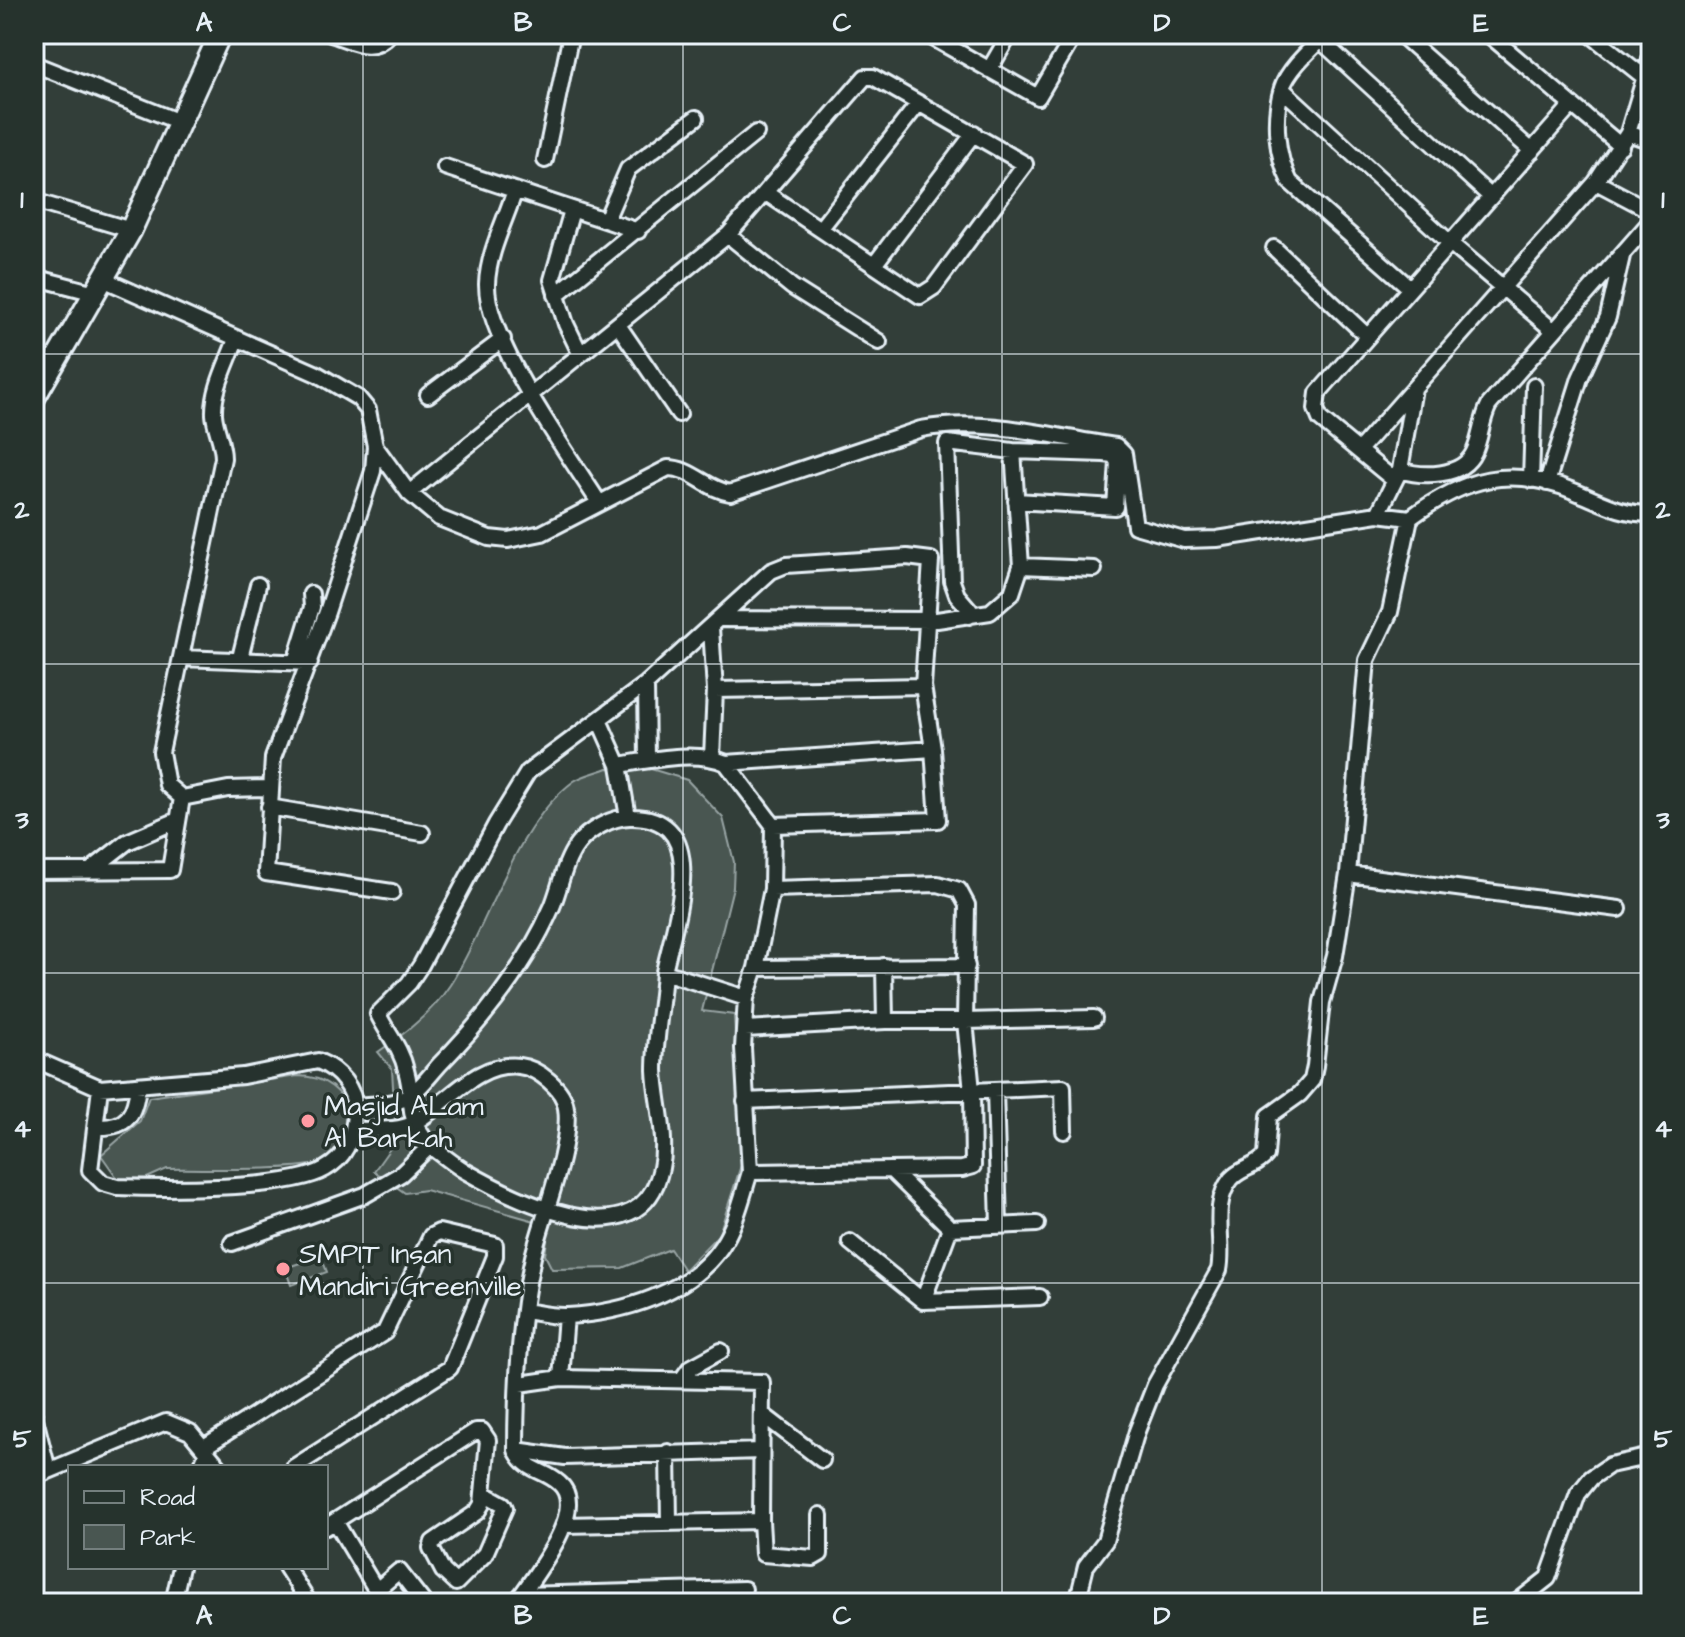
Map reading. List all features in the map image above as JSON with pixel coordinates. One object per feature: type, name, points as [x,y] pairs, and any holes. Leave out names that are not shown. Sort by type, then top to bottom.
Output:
[{"type":"main road","points":[[34,398],[131,230],[220,34]]},
{"type":"street","points":[[331,34],[369,46],[381,43],[389,34]]},
{"type":"street","points":[[545,160],[571,34]]},
{"type":"street","points":[[926,34],[943,38],[989,70],[1038,97],[1075,34]]},
{"type":"street","points":[[989,70],[1010,34]]},
{"type":"street","points":[[1400,34],[1532,151]]},
{"type":"street","points":[[1488,34],[1572,105],[1624,140],[1651,141]]},
{"type":"street","points":[[1590,34],[1647,81]]},
{"type":"street","points":[[1410,288],[1290,182],[1284,169],[1277,127],[1282,89],[1323,37],[1490,196]]},
{"type":"street","points":[[1359,450],[1596,182],[1624,140],[1647,81],[1651,56]]},
{"type":"street","points":[[34,64],[182,123]]},
{"type":"street","points":[[409,493],[728,235],[865,77],[873,77],[1023,160],[1024,166],[934,287],[920,296],[766,193]]},
{"type":"street","points":[[1282,89],[1450,243],[1554,331]]},
{"type":"street","points":[[820,229],[919,103]]},
{"type":"street","points":[[1572,105],[1367,336],[1316,400],[1320,419],[1397,475],[1440,473],[1468,461],[1475,452],[1481,420],[1489,405],[1651,221]]},
{"type":"street","points":[[606,220],[628,169],[696,118]]},
{"type":"street","points":[[556,295],[756,133]]},
{"type":"street","points":[[874,265],[974,133]]},
{"type":"street","points":[[445,167],[638,231]]},
{"type":"street","points":[[1596,182],[1651,211]]},
{"type":"street","points":[[515,190],[487,284],[489,302],[514,367],[598,501]]},
{"type":"street","points":[[34,201],[131,230]]},
{"type":"street","points":[[572,210],[552,280],[580,353]]},
{"type":"street","points":[[728,235],[792,287],[879,342]]},
{"type":"street","points":[[1274,248],[1367,336]]},
{"type":"street","points":[[1547,483],[1580,378],[1608,317],[1623,253]]},
{"type":"street","points":[[34,277],[99,286],[236,339],[317,374],[358,398],[368,410],[375,446],[373,471],[302,662],[281,729],[269,788],[266,873],[392,892]]},
{"type":"street","points":[[618,325],[679,414]]},
{"type":"street","points":[[182,798],[167,785],[161,752],[223,458],[223,442],[215,421],[216,395],[236,339]]},
{"type":"street","points":[[428,395],[503,339]]},
{"type":"street","points":[[1531,480],[1534,386]]},
{"type":"street","points":[[1378,514],[1397,475],[1414,387]]},
{"type":"street","points":[[375,446],[409,493],[439,518],[489,538],[508,540],[542,533],[598,501],[668,468],[682,468],[719,491],[730,493],[921,429],[946,424],[1014,429],[1116,446],[1124,454],[1135,526],[1184,540],[1217,539],[1378,514],[1410,518]]},
{"type":"street","points":[[969,616],[970,610],[957,595],[952,581],[947,443],[1013,451],[1113,455],[1118,462],[1115,507],[1016,501]]},
{"type":"street","points":[[716,623],[952,619],[1002,604],[1018,582],[1021,566],[1013,451]]},
{"type":"street","points":[[1077,1603],[1086,1566],[1105,1541],[1137,1431],[1155,1385],[1219,1270],[1222,1256],[1218,1219],[1225,1188],[1236,1173],[1266,1155],[1269,1116],[1300,1094],[1312,1080],[1322,1002],[1335,956],[1348,874],[1367,660],[1390,612],[1410,518],[1439,497],[1474,480],[1547,483],[1624,514],[1651,514]]},
{"type":"street","points":[[355,1106],[401,1098],[472,1031],[508,983],[551,909],[577,845],[592,831],[628,817],[647,819],[673,836],[683,863],[681,894],[664,972],[655,1072],[662,1166],[653,1192],[641,1207],[604,1219],[573,1218],[463,1170],[430,1146],[412,1125],[401,1098],[407,1072],[398,1047],[378,1014],[409,983],[421,965],[496,824],[528,772],[646,684],[755,584],[786,565],[924,557],[931,560],[930,620],[923,686],[933,749],[938,820],[773,825]]},
{"type":"street","points":[[1021,566],[1094,569]]},
{"type":"street","points":[[240,658],[258,585]]},
{"type":"street","points":[[302,662],[312,607],[311,594]]},
{"type":"street","points":[[525,1311],[566,1316],[640,1302],[686,1281],[705,1266],[722,1246],[736,1216],[750,1172],[745,1101],[746,998],[756,968],[772,889],[773,825],[719,760],[715,690],[716,623]]},
{"type":"street","points":[[182,658],[302,662]]},
{"type":"street","points":[[646,684],[647,760]]},
{"type":"street","points":[[715,690],[923,686]]},
{"type":"street","points":[[599,720],[619,765],[628,817]]},
{"type":"street","points":[[619,765],[647,760],[719,760],[933,749]]},
{"type":"street","points":[[182,798],[228,789],[269,788]]},
{"type":"street","points":[[34,871],[170,870],[182,798]]},
{"type":"street","points":[[269,807],[422,833]]},
{"type":"street","points":[[91,870],[127,842],[178,820]]},
{"type":"street","points":[[1348,874],[1619,909]]},
{"type":"street","points":[[750,1172],[962,1169],[973,1166],[972,1091],[963,998],[967,966],[967,905],[959,890],[949,885],[772,889]]},
{"type":"street","points":[[884,966],[885,1021]]},
{"type":"street","points":[[756,968],[967,966]]},
{"type":"street","points":[[664,972],[746,998]]},
{"type":"street","points":[[745,1029],[885,1021],[1094,1018]]},
{"type":"street","points":[[34,1059],[100,1088],[243,1076],[318,1061],[329,1066],[346,1082],[355,1106],[354,1130],[340,1156],[326,1169],[308,1176],[274,1182],[136,1188],[103,1183],[90,1170],[90,1150],[98,1127],[100,1088]]},
{"type":"street","points":[[354,1130],[412,1125],[455,1091],[494,1069],[519,1066],[539,1074],[557,1089],[567,1107],[565,1133],[533,1256],[525,1311],[516,1450],[528,1469],[558,1482],[568,1499],[564,1525],[519,1599]]},
{"type":"street","points":[[98,1127],[119,1127],[130,1119],[136,1109],[138,1086]]},
{"type":"street","points":[[745,1101],[1063,1087],[1064,1131]]},
{"type":"street","points":[[995,1090],[999,1225]]},
{"type":"street","points":[[232,1243],[365,1195],[401,1174],[430,1146]]},
{"type":"street","points":[[891,1170],[950,1228],[1037,1224]]},
{"type":"street","points":[[923,1301],[950,1228]]},
{"type":"street","points":[[202,1465],[206,1450],[385,1332],[431,1236],[439,1232],[495,1245],[495,1256],[450,1368],[297,1465]]},
{"type":"street","points":[[850,1242],[923,1301],[1040,1297]]},
{"type":"street","points":[[561,1378],[566,1316]]},
{"type":"street","points":[[682,1379],[690,1368],[721,1351]]},
{"type":"street","points":[[520,1384],[561,1378],[762,1382],[763,1554],[813,1558],[820,1554],[820,1515]]},
{"type":"street","points":[[762,1414],[822,1460]]},
{"type":"street","points":[[34,1415],[41,1473],[166,1422],[190,1432],[217,1465]]},
{"type":"street","points":[[424,1603],[404,1573],[399,1571],[378,1589],[375,1588],[331,1524],[476,1431],[482,1431],[488,1440],[485,1494],[477,1512],[433,1542],[431,1548],[443,1571],[456,1583],[464,1580],[485,1554],[505,1508],[485,1494]]},
{"type":"street","points":[[516,1450],[565,1457],[761,1451]]},
{"type":"street","points":[[668,1452],[669,1522]]},
{"type":"street","points":[[1516,1603],[1548,1578],[1578,1494],[1591,1478],[1610,1465],[1651,1456]]},
{"type":"street","points":[[558,1482],[565,1457]]},
{"type":"street","points":[[564,1525],[761,1521]]},
{"type":"street","points":[[173,1603],[181,1569]]},
{"type":"street","points":[[287,1569],[309,1603]]},
{"type":"street","points":[[519,1599],[744,1589]]},
{"type":"green space","points":[[608,768],[651,769],[687,780],[723,818],[734,862],[733,887],[702,1011],[734,1015],[742,1162],[719,1234],[684,1270],[670,1249],[622,1268],[552,1269],[545,1255],[549,1225],[425,1190],[405,1193],[374,1171],[396,1140],[392,1069],[378,1052],[417,1022],[450,985],[519,849],[553,800],[574,781]]},
{"type":"green space","points":[[298,1076],[317,1079],[332,1087],[343,1098],[349,1112],[350,1126],[346,1140],[337,1153],[322,1162],[270,1168],[167,1169],[147,1178],[118,1179],[101,1155],[140,1121],[149,1097]]},
{"type":"green space","points":[[321,1256],[327,1272],[291,1285],[285,1268]]},
{"type":"place","name":"Masjid ALam Al Barkah","points":[[308,1121]]},
{"type":"place","name":"SMPIT Insan Mandiri Greenville","points":[[283,1269]]}]
